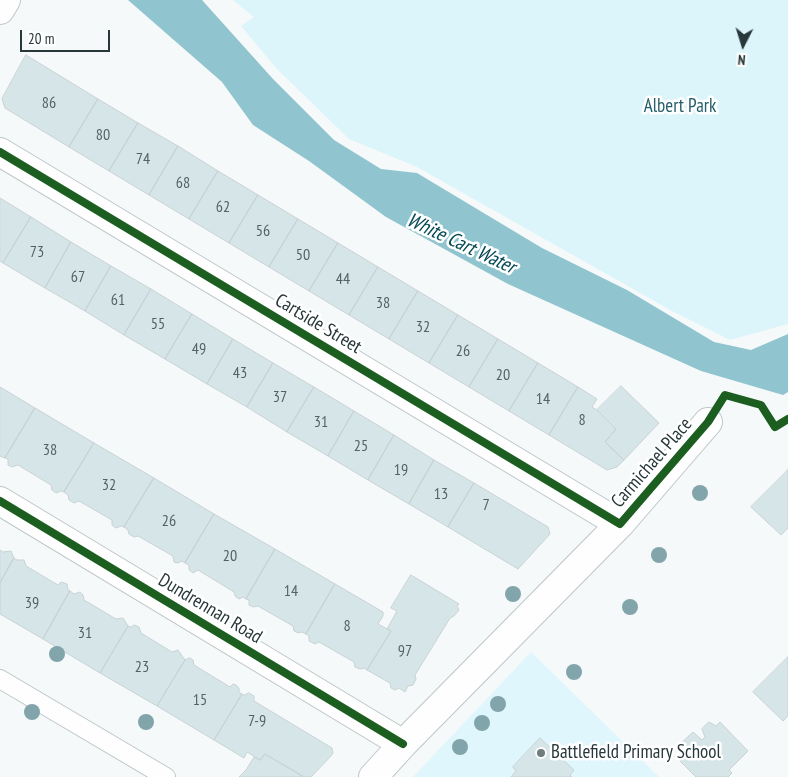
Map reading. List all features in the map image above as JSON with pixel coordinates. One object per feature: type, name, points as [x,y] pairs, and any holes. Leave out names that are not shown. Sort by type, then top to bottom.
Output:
[{"type":"street","points":[[0,10],[6,0]]},
{"type":"street","name":"Cartside Street","points":[[0,152],[620,524]]},
{"type":"street","name":"Carmichael Place","points":[[373,777],[403,744],[620,524],[708,422]]},
{"type":"street","name":"Dundrennan Road","points":[[0,502],[403,744]]},
{"type":"lane","points":[[0,679],[166,777]]},
{"type":"shaded area","points":[[531,652],[659,777],[413,777]]},
{"type":"green space","name":"Albert Park","points":[[233,0],[788,0],[788,324],[730,340],[672,311],[417,167],[349,139],[277,69],[241,26],[254,17]]},
{"type":"water","name":"White Cart Water","points":[[128,0],[202,0],[273,79],[334,140],[381,169],[417,173],[542,248],[627,290],[714,342],[751,350],[788,334],[788,392],[783,395],[701,371],[508,284],[386,217],[309,161],[253,125],[222,82]]},
{"type":"building","points":[[26,55],[98,99],[69,147],[5,108],[2,99]]},
{"type":"building","points":[[98,99],[138,123],[109,171],[69,147]]},
{"type":"building","points":[[138,123],[178,146],[149,195],[109,171]]},
{"type":"building","points":[[178,146],[218,171],[189,219],[149,195]]},
{"type":"building","points":[[218,171],[258,195],[229,243],[189,219]]},
{"type":"building","points":[[258,195],[298,219],[269,267],[229,243]]},
{"type":"building","points":[[0,198],[31,217],[3,263],[0,261]]},
{"type":"building","points":[[31,217],[71,242],[45,288],[3,263]]},
{"type":"building","points":[[298,219],[338,243],[309,291],[269,267]]},
{"type":"building","points":[[71,242],[111,266],[85,311],[45,288]]},
{"type":"building","points":[[338,243],[378,267],[349,315],[309,291]]},
{"type":"building","points":[[111,266],[151,289],[124,335],[85,311]]},
{"type":"building","points":[[378,267],[418,291],[389,339],[349,315]]},
{"type":"building","points":[[151,289],[192,314],[165,359],[124,335]]},
{"type":"building","points":[[418,291],[458,315],[429,363],[389,339]]},
{"type":"building","points":[[192,314],[233,339],[207,384],[165,359]]},
{"type":"building","points":[[458,315],[498,339],[469,387],[429,363]]},
{"type":"building","points":[[233,339],[273,363],[247,407],[207,384]]},
{"type":"building","points":[[498,339],[538,363],[509,411],[469,387]]},
{"type":"building","points":[[273,363],[314,387],[287,432],[247,407]]},
{"type":"building","points":[[538,363],[578,387],[549,435],[509,411]]},
{"type":"building","points":[[621,386],[659,423],[624,460],[605,442],[616,429],[597,410]]},
{"type":"building","points":[[0,387],[35,408],[5,458],[0,456]]},
{"type":"building","points":[[314,387],[354,411],[328,456],[287,432]]},
{"type":"building","points":[[578,387],[597,399],[592,407],[616,429],[605,442],[624,460],[617,467],[607,470],[549,435]]},
{"type":"building","points":[[35,408],[94,443],[64,492],[56,493],[52,490],[51,485],[18,465],[12,467],[8,465],[8,459],[5,458]]},
{"type":"building","points":[[354,411],[394,435],[368,480],[328,456]]},
{"type":"building","points":[[394,435],[434,460],[409,504],[368,480]]},
{"type":"building","points":[[94,443],[154,478],[124,527],[116,528],[112,525],[112,520],[79,501],[74,503],[69,500],[68,495],[64,492]]},
{"type":"building","points":[[434,460],[474,483],[448,527],[409,504]]},
{"type":"building","points":[[788,470],[788,528],[781,535],[751,507]]},
{"type":"building","points":[[154,478],[214,514],[185,563],[182,561],[174,562],[173,556],[138,536],[134,537],[124,527]]},
{"type":"building","points":[[474,483],[548,527],[550,534],[518,569],[448,527]]},
{"type":"building","points":[[214,514],[275,549],[246,599],[243,597],[239,599],[235,596],[234,592],[198,570],[193,573],[189,570],[189,565],[185,563]]},
{"type":"building","points":[[275,549],[335,584],[306,634],[294,631],[293,626],[258,606],[253,607],[249,605],[249,600],[246,599]]},
{"type":"building","points":[[0,550],[3,552],[11,551],[14,558],[0,583]]},
{"type":"building","points":[[14,558],[24,560],[26,566],[58,585],[61,582],[67,584],[70,591],[43,639],[0,614],[0,583]]},
{"type":"building","points":[[411,575],[459,604],[457,606],[459,610],[450,618],[415,675],[416,679],[413,685],[408,686],[405,692],[399,688],[395,690],[391,688],[390,683],[367,670],[391,631],[387,629],[397,611],[391,608]]},
{"type":"building","points":[[335,584],[383,612],[383,616],[378,624],[391,631],[367,670],[355,667],[354,662],[319,642],[315,644],[309,641],[309,636],[306,634]]},
{"type":"building","points":[[70,591],[74,594],[80,592],[84,600],[116,619],[123,618],[128,626],[100,673],[43,639]]},
{"type":"building","points":[[134,625],[139,627],[141,633],[172,652],[178,650],[185,660],[157,706],[100,673],[128,626]]},
{"type":"building","points":[[788,657],[788,716],[783,721],[753,692]]},
{"type":"building","points":[[190,658],[193,660],[194,665],[230,687],[233,684],[236,685],[242,694],[214,740],[157,706],[185,660]]},
{"type":"building","points":[[249,693],[254,696],[254,701],[332,748],[333,753],[331,756],[311,777],[304,777],[265,754],[260,760],[247,752],[244,758],[214,740],[242,694]]},
{"type":"building","points":[[709,722],[716,726],[720,722],[748,751],[729,770],[732,773],[728,777],[696,777],[680,761],[686,756],[677,747],[693,732],[702,740],[705,737],[702,729]]},
{"type":"building","name":"Battlefield Primary School","points":[[540,738],[574,770],[570,775],[572,777],[511,777],[516,771],[513,767]]},
{"type":"building","points":[[265,754],[304,777],[239,777],[254,757],[260,760]]},
{"type":"cycle path","points":[[0,152],[620,524],[708,422],[725,395],[761,405],[775,427],[788,419]]},
{"type":"cycle path","points":[[0,501],[403,744]]},
{"type":"place","name":"Battlefield Primary School","points":[[541,753]]}]
